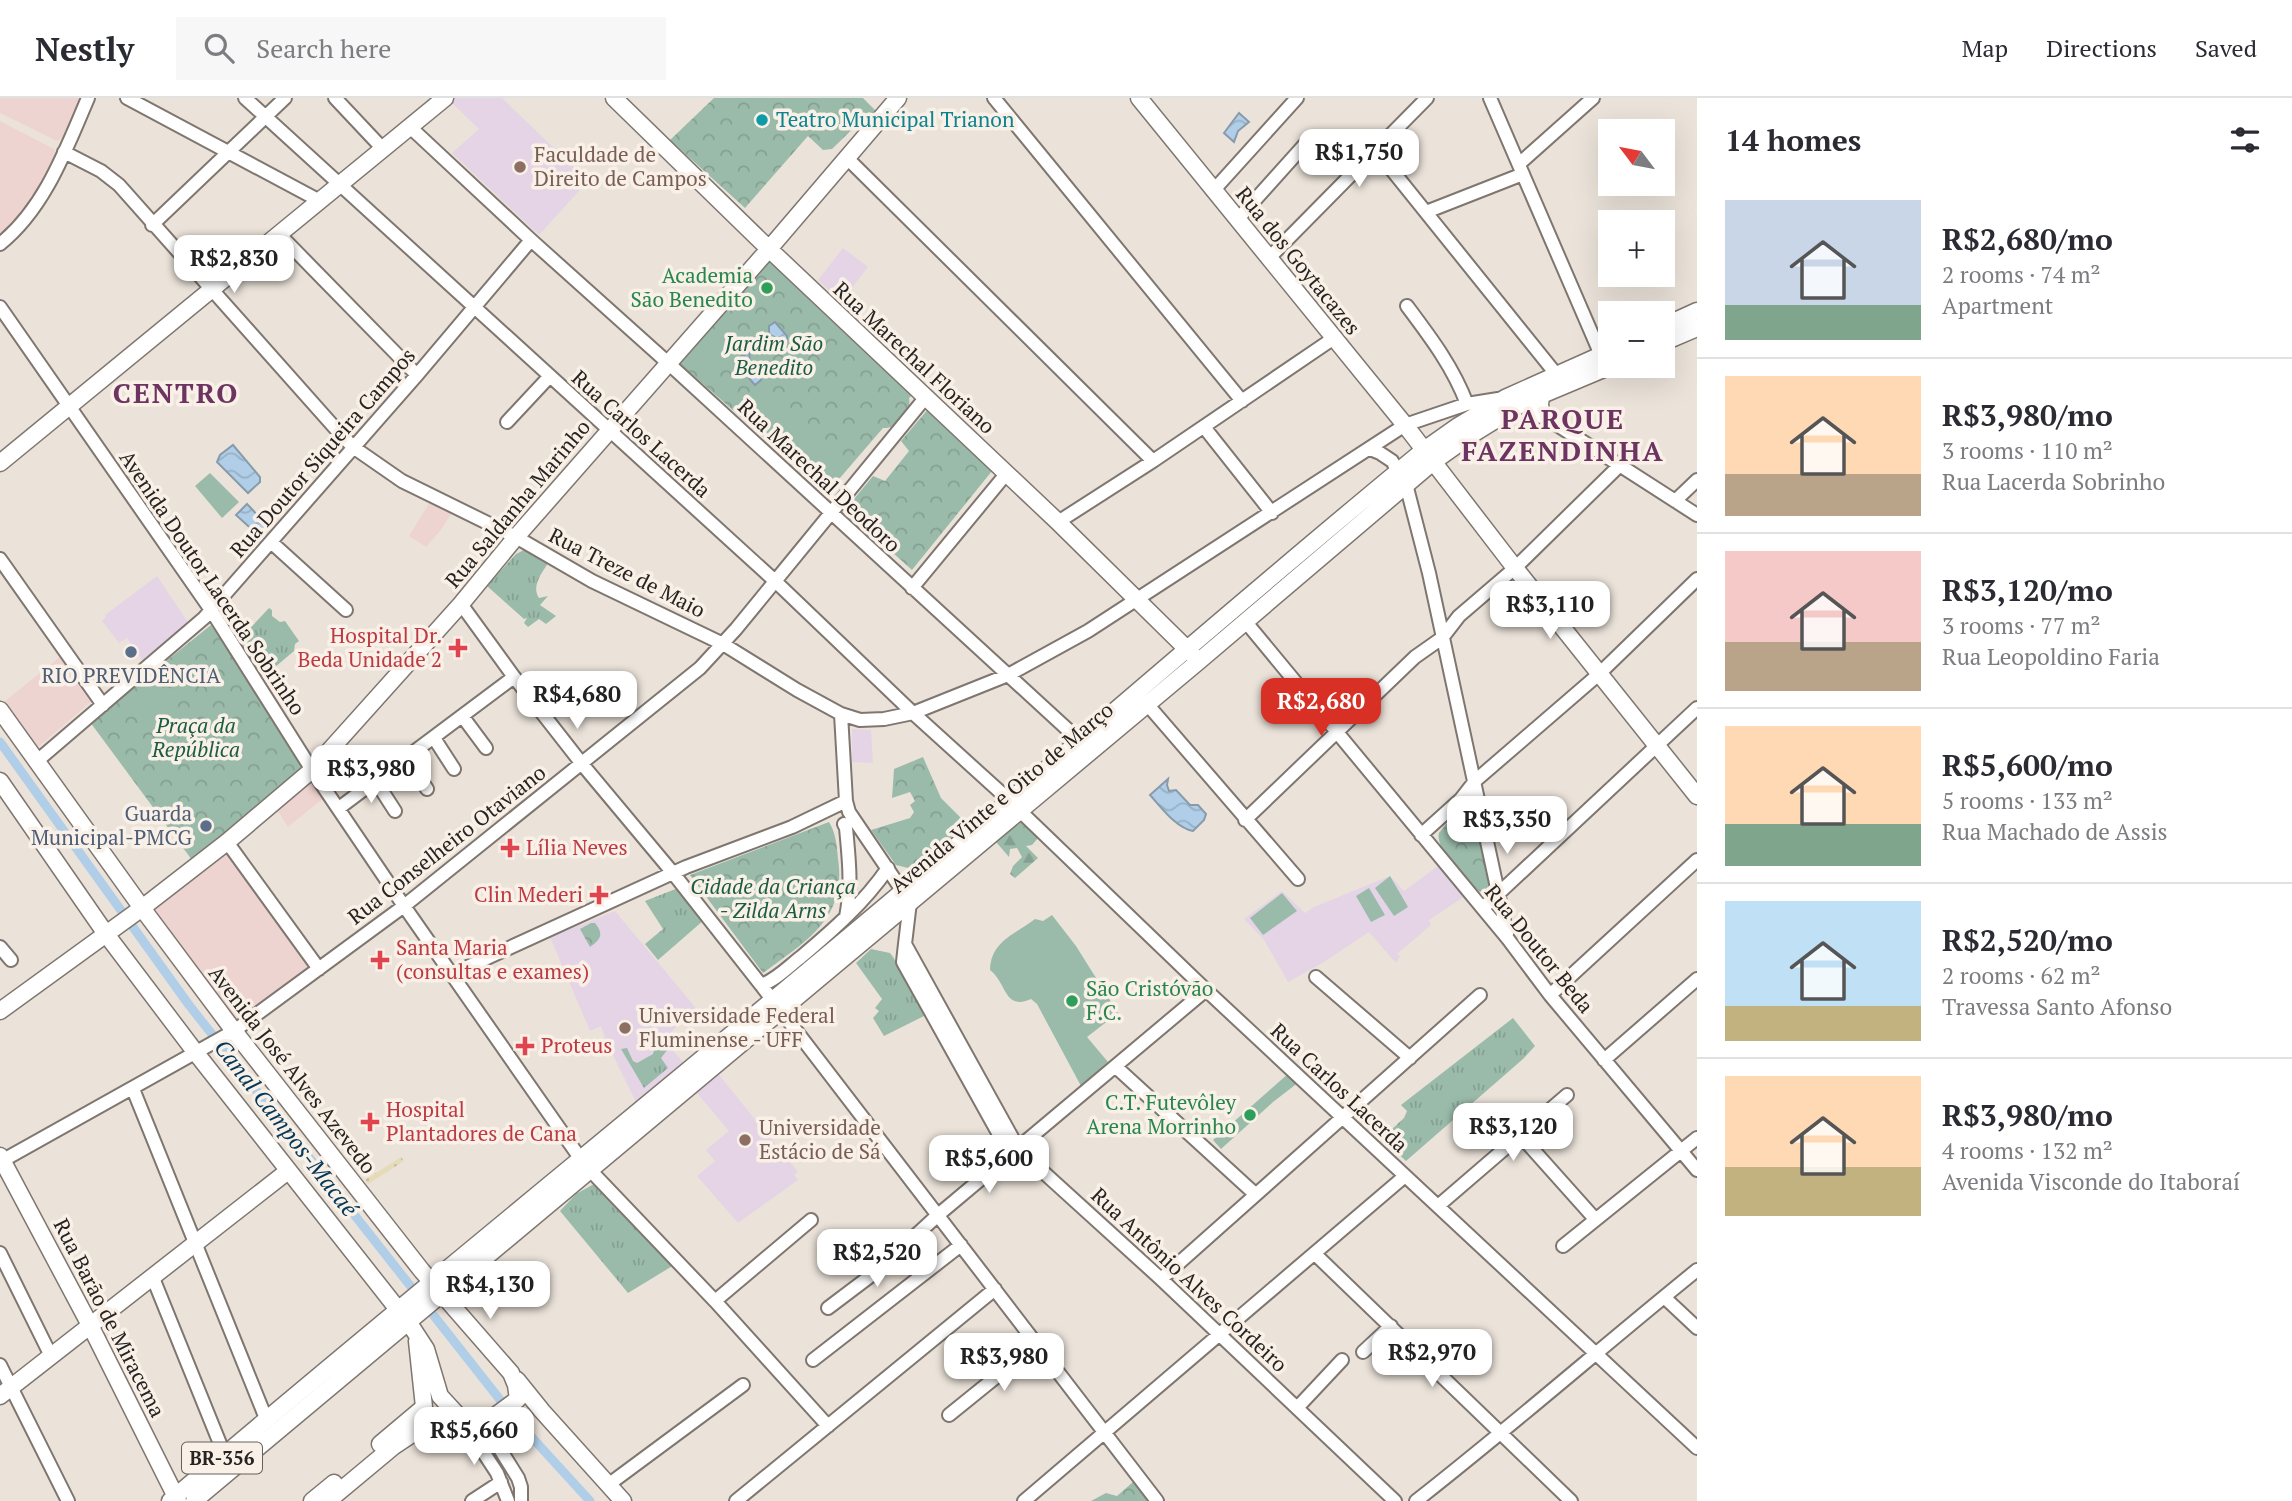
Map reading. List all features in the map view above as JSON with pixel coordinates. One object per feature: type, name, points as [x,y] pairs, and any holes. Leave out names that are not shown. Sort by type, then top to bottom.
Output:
[{"type":"main road","points":[[0,463],[445,98]]},
{"type":"main road","name":"Rua Marechal Floriano","points":[[614,98],[925,398],[1058,522],[1199,661]]},
{"type":"main road","name":"Rua Saldanha Marinho","points":[[0,1011],[227,842],[312,769],[461,604],[609,429],[769,249],[898,98]]},
{"type":"main road","name":"Rua dos Goytacazes","points":[[1139,98],[1405,425],[1697,796]]},
{"type":"main road","points":[[1675,321],[1697,311]]},
{"type":"main road","points":[[1675,337],[1697,328]]},
{"type":"main road","name":"Avenida Vinte e Oito de Março","points":[[1014,805],[1079,740],[1186,649],[1402,478],[1458,426],[1505,398],[1556,374],[1598,360]]},
{"type":"main road","name":"Avenida Vinte e Oito de Março","points":[[1428,456],[1468,437],[1598,362]]},
{"type":"main road","points":[[1541,396],[1539,405],[1542,415]]},
{"type":"main road","points":[[1505,398],[1513,398],[1523,403]]},
{"type":"main road","name":"Avenida Vinte e Oito de Março","points":[[409,1317],[432,1291],[1014,805],[1199,661],[1402,478]]},
{"type":"main road","name":"Avenida José Alves Azevedo","points":[[0,710],[37,761],[131,916],[432,1291],[511,1373],[516,1385],[510,1405]]},
{"type":"main road","points":[[2,788],[106,934],[202,1050],[288,1171],[409,1317],[426,1349],[440,1396],[463,1421]]},
{"type":"main road","name":"Rua Barão de Miracema","points":[[1,1159],[91,1326],[175,1499]]},
{"type":"main road","points":[[6,1392],[288,1171]]},
{"type":"main road","points":[[409,1317],[427,1415],[435,1420],[463,1421],[482,1420],[510,1405],[542,1411]]},
{"type":"main road","points":[[267,1421],[409,1317]]},
{"type":"main road","points":[[194,1501],[409,1317]]},
{"type":"main road","points":[[511,1373],[623,1501]]},
{"type":"main road","points":[[312,1501],[427,1415]]},
{"type":"main road","points":[[328,1501],[427,1415]]},
{"type":"main road","name":"BR-356","points":[[175,1499],[267,1421]]},
{"type":"street","points":[[0,244],[23,223],[46,187],[88,98]]},
{"type":"street","points":[[127,98],[320,201]]},
{"type":"street","name":"Rua Carlos Lacerda","points":[[245,98],[775,581],[1206,990],[1697,1448]]},
{"type":"street","points":[[152,225],[285,98]]},
{"type":"street","points":[[335,98],[383,149]]},
{"type":"street","points":[[994,98],[1242,401]]},
{"type":"street","points":[[1213,191],[1297,98]]},
{"type":"street","points":[[1269,258],[1427,98]]},
{"type":"street","points":[[1490,98],[1598,337]]},
{"type":"street","points":[[1426,212],[1521,169],[1593,98]]},
{"type":"street","name":"Rua Marechal Deodoro","points":[[410,127],[1079,740]]},
{"type":"street","points":[[1237,220],[1307,142]]},
{"type":"street","points":[[1375,149],[1556,374]]},
{"type":"street","name":"Rua Treze de Maio","points":[[64,152],[101,171],[119,185],[152,225],[354,447],[402,481],[516,537],[592,581],[723,644],[797,690],[841,714],[860,720],[884,719],[913,712],[1008,675],[1088,631],[1405,425],[1467,404],[1505,398]]},
{"type":"street","points":[[846,158],[1153,461]]},
{"type":"street","points":[[279,234],[417,375]]},
{"type":"street","name":"Rua Doutor Siqueira Campos","points":[[37,761],[186,635],[211,610],[531,240]]},
{"type":"street","points":[[1407,306],[1449,365],[1467,404]]},
{"type":"street","name":"Avenida Doutor Lacerda Sobrinho","points":[[0,307],[211,610],[312,769],[404,906],[585,1164],[715,1301],[828,1426]]},
{"type":"street","points":[[1058,522],[1334,338]]},
{"type":"street","points":[[506,422],[550,377]]},
{"type":"street","name":"Rua Conselheiro Otaviano","points":[[1,1159],[228,1035],[404,906],[700,668],[723,644],[925,398]]},
{"type":"street","points":[[1523,403],[1697,514]]},
{"type":"street","points":[[1204,427],[1272,513]]},
{"type":"street","points":[[1370,449],[1387,457],[1402,478],[1429,573],[1508,939]]},
{"type":"street","points":[[1245,820],[1415,657],[1441,638],[1460,616],[1515,568],[1619,466]]},
{"type":"street","points":[[912,588],[1006,474]]},
{"type":"street","points":[[1675,501],[1697,480]]},
{"type":"street","points":[[271,542],[346,610]]},
{"type":"street","points":[[0,559],[103,705]]},
{"type":"street","points":[[1421,835],[1461,799],[1475,780],[1599,674],[1697,579]]},
{"type":"street","points":[[461,604],[582,764],[674,873],[761,985],[1157,1501]]},
{"type":"street","points":[[1436,611],[1444,618],[1460,616]]},
{"type":"street","name":"Rua Doutor Beda","points":[[1245,621],[1483,908],[1549,995],[1697,1170]]},
{"type":"street","points":[[339,808],[514,677]]},
{"type":"street","points":[[1147,704],[1298,879]]},
{"type":"street","points":[[1483,908],[1697,708]]},
{"type":"street","points":[[841,714],[849,812],[907,897]]},
{"type":"street","points":[[463,717],[486,748]]},
{"type":"street","points":[[433,738],[454,769]]},
{"type":"street","points":[[407,758],[427,789]]},
{"type":"street","points":[[375,780],[395,811]]},
{"type":"street","points":[[1461,799],[1478,799]]},
{"type":"street","points":[[452,974],[674,873],[815,817],[846,801]]},
{"type":"street","points":[[815,817],[844,824],[866,837]]},
{"type":"street","points":[[844,824],[850,869],[850,893],[845,918]]},
{"type":"street","points":[[227,842],[319,969]]},
{"type":"street","points":[[1549,995],[1697,860]]},
{"type":"street","points":[[761,985],[779,975],[845,918],[888,868]]},
{"type":"street","name":"Rua Antônio Alves Cordeiro","points":[[907,897],[903,962],[952,1037],[1015,1153],[1161,1279],[1395,1501]]},
{"type":"street","points":[[0,947],[11,960]]},
{"type":"street","points":[[1316,977],[1410,1058]]},
{"type":"street","points":[[1604,1060],[1697,979]]},
{"type":"street","points":[[828,1308],[877,1271],[1206,990]]},
{"type":"street","points":[[1161,1279],[1480,995]]},
{"type":"street","points":[[1116,1067],[1255,1194]]},
{"type":"street","points":[[133,1089],[267,1421]]},
{"type":"street","points":[[1438,1206],[1567,1095]]},
{"type":"street","points":[[1520,1135],[1595,1219]]},
{"type":"street","points":[[1563,1246],[1697,1138]]},
{"type":"street","points":[[1024,1501],[1405,1176]]},
{"type":"street","points":[[715,1301],[811,1220]]},
{"type":"street","points":[[813,1360],[961,1245]]},
{"type":"street","points":[[0,1253],[51,1356]]},
{"type":"street","points":[[1315,1254],[1571,1501]]},
{"type":"street","points":[[1416,1501],[1502,1434],[1596,1352],[1697,1270]]},
{"type":"street","points":[[153,1278],[225,1455]]},
{"type":"street","points":[[736,1501],[995,1289]]},
{"type":"street","points":[[1664,1297],[1697,1328]]},
{"type":"street","points":[[1363,1352],[1391,1326]]},
{"type":"street","points":[[949,1415],[1037,1344]]},
{"type":"street","points":[[1297,1408],[1342,1360]]},
{"type":"street","points":[[0,1365],[6,1392],[68,1501]]},
{"type":"street","points":[[608,1485],[743,1385]]},
{"type":"street","points":[[482,1420],[511,1463],[521,1487],[521,1501]]},
{"type":"street","points":[[463,1421],[499,1478],[508,1501]]},
{"type":"street","points":[[472,1501],[499,1478],[511,1463]]},
{"type":"shaded area","points":[[0,98],[83,98],[65,137],[57,141],[0,113]]},
{"type":"shaded area","name":"Faculdade de Direito de Campos","points":[[502,98],[588,181],[539,235],[452,153],[479,129],[449,100]]},
{"type":"shaded area","points":[[0,121],[54,149],[58,155],[33,202],[0,238]]},
{"type":"shaded area","points":[[843,248],[868,267],[841,302],[818,280]]},
{"type":"shaded area","points":[[431,500],[453,511],[426,547],[409,536]]},
{"type":"shaded area","points":[[157,576],[189,624],[143,661],[127,638],[119,643],[102,621],[105,615]]},
{"type":"shaded area","points":[[61,656],[92,701],[36,749],[5,705],[5,701]]},
{"type":"shaded area","points":[[852,729],[871,730],[873,763],[852,762]]},
{"type":"shaded area","points":[[313,780],[325,797],[288,827],[277,810]]},
{"type":"shaded area","points":[[229,849],[243,875],[308,968],[300,977],[238,1022],[232,1018],[154,911]]},
{"type":"shaded area","points":[[1438,866],[1465,896],[1429,920],[1431,925],[1397,954],[1400,956],[1396,963],[1369,932],[1288,982],[1264,940],[1244,919],[1282,891],[1305,913],[1390,876],[1404,891]]},
{"type":"shaded area","points":[[615,911],[696,1008],[663,1040],[684,1063],[636,1102],[601,1026],[590,1031],[550,937]]},
{"type":"shaded area","name":"Universidade Estácio de Sá","points":[[719,1075],[798,1172],[794,1175],[798,1180],[738,1223],[697,1176],[715,1161],[706,1150],[729,1131],[697,1093]]},
{"type":"green space","points":[[714,98],[863,98],[878,113],[869,113],[832,149],[823,150],[808,136],[745,208],[670,140]]},
{"type":"green space","name":"Jardim São Benedito","points":[[769,258],[912,395],[903,419],[894,426],[883,428],[827,493],[678,362]]},
{"type":"green space","points":[[712,328],[729,343],[702,375],[685,360]]},
{"type":"green space","points":[[753,389],[788,420],[772,439],[736,407]]},
{"type":"green space","points":[[929,408],[992,471],[912,570],[845,510],[873,476],[885,481],[909,451],[901,441]]},
{"type":"green space","points":[[794,420],[844,464],[824,487],[775,442]]},
{"type":"green space","points":[[210,473],[239,502],[222,518],[195,486]]},
{"type":"green space","points":[[524,550],[548,563],[536,589],[539,598],[548,596],[540,605],[556,616],[546,624],[539,619],[528,627],[524,623],[527,618],[524,619],[487,586],[516,554]]},
{"type":"green space","points":[[269,608],[272,610],[272,616],[280,622],[285,621],[299,641],[295,644],[294,651],[268,673],[265,669],[267,662],[257,651],[250,659],[240,639]]},
{"type":"green space","name":"Praça da República","points":[[211,625],[307,766],[192,860],[90,722]]},
{"type":"green space","points":[[146,687],[178,689],[176,712],[142,708]]},
{"type":"green space","points":[[923,757],[941,798],[969,826],[912,869],[896,865],[871,830],[910,818],[914,812],[910,805],[915,801],[910,792],[892,798],[894,769]]},
{"type":"green space","points":[[1474,790],[1491,885],[1490,891],[1484,894],[1454,867],[1439,840],[1439,833]]},
{"type":"green space","points":[[178,809],[192,828],[182,836],[167,819]]},
{"type":"green space","name":"Cidade da Criança - Zilda Arns","points":[[829,822],[836,840],[839,880],[830,913],[808,939],[763,973],[690,875]]},
{"type":"green space","points":[[1015,822],[1020,822],[1038,838],[1032,845],[1026,846],[1038,858],[1015,878],[1010,874],[1013,866],[1022,857],[1017,848],[1010,849],[1009,857],[995,839]]},
{"type":"green space","points":[[202,833],[207,834],[211,849],[196,859],[191,851]]},
{"type":"green space","points":[[1390,876],[1408,907],[1394,916],[1375,888]]},
{"type":"green space","points":[[678,888],[704,920],[658,960],[645,944],[663,929],[645,901]]},
{"type":"green space","points":[[1369,888],[1385,915],[1371,922],[1356,896]]},
{"type":"green space","points":[[1282,893],[1297,911],[1263,935],[1250,918]]},
{"type":"green space","name":"São Cristóvão F.C.","points":[[1052,915],[1076,946],[1118,1013],[1087,1037],[1108,1062],[1081,1086],[1037,1004],[1031,999],[1022,1002],[1011,999],[990,970],[991,960],[999,945],[1035,919],[1043,921]]},
{"type":"green space","points":[[595,923],[600,933],[599,939],[590,947],[580,929]]},
{"type":"green space","points":[[871,949],[890,953],[926,1015],[884,1036],[873,1018],[879,1011],[875,1008],[882,999],[856,963]]},
{"type":"green space","points":[[1513,1018],[1535,1046],[1406,1161],[1375,1132],[1383,1123],[1391,1130],[1404,1118],[1407,1111],[1401,1105]]},
{"type":"green space","points":[[643,1032],[658,1042],[662,1040],[668,1049],[661,1058],[668,1068],[644,1088],[621,1049],[627,1048],[633,1061],[637,1063],[653,1054],[654,1050]]},
{"type":"green space","name":"C.T. Futevôley Arena Morrinho","points":[[1289,1073],[1299,1082],[1221,1149],[1213,1140]]},
{"type":"green space","points":[[594,1184],[674,1265],[628,1293],[560,1211],[576,1194]]},
{"type":"green space","points":[[1133,1482],[1148,1501],[1091,1501],[1106,1493],[1117,1496]]},
{"type":"sand","points":[[401,1157],[404,1161],[368,1184],[365,1180]]},
{"type":"water","points":[[1239,113],[1249,122],[1238,131],[1234,142],[1224,133]]},
{"type":"water","points":[[775,322],[787,336],[785,341],[769,335],[769,326]]},
{"type":"water","points":[[747,349],[750,361],[761,374],[761,380],[755,385],[748,377],[750,369],[740,359],[744,358]]},
{"type":"water","points":[[233,445],[260,477],[260,482],[248,493],[217,462],[220,455]]},
{"type":"water","points":[[247,504],[267,525],[258,535],[236,515]]},
{"type":"water","points":[[1168,779],[1169,791],[1176,790],[1190,805],[1198,805],[1206,814],[1193,831],[1175,821],[1150,795]]},
{"type":"waterway","name":"Canal Campos-Macaé","points":[[0,742],[189,1005],[516,1420],[590,1501]]},
{"type":"place","name":"Teatro Municipal Trianon","points":[[762,120]]},
{"type":"place","name":"Faculdade de Direito de Campos","points":[[520,167]]},
{"type":"place","name":"Academia São Benedito","points":[[767,288]]},
{"type":"place","name":"Hospital Dr. Beda Unidade 2","points":[[458,648]]},
{"type":"place","name":"RIO PREVIDÊNCIA","points":[[131,652]]},
{"type":"place","name":"Guarda Municipal-PMCG","points":[[206,826]]},
{"type":"place","name":"Lília Neves","points":[[510,848]]},
{"type":"place","name":"Clin Mederi","points":[[599,895]]},
{"type":"place","name":"Santa Maria (consultas e exames)","points":[[380,960]]},
{"type":"place","name":"São Cristóvão F.C.","points":[[1072,1001]]},
{"type":"place","name":"Universidade Federal Fluminense - UFF","points":[[625,1028]]},
{"type":"place","name":"Proteus","points":[[525,1046]]},
{"type":"place","name":"C.T. Futevôley Arena Morrinho","points":[[1250,1115]]},
{"type":"place","name":"Hospital Plantadores de Cana","points":[[370,1122]]},
{"type":"place","name":"Universidade Estácio de Sá","points":[[745,1140]]},
{"type":"district","name":"CENTRO","points":[[176,393]]},
{"type":"district","name":"PARQUE FAZENDINHA","points":[[1563,435]]}]
